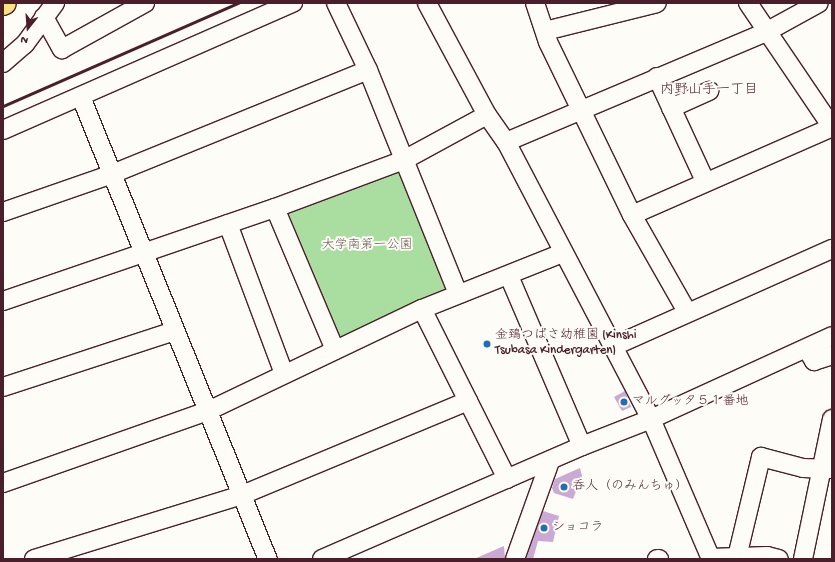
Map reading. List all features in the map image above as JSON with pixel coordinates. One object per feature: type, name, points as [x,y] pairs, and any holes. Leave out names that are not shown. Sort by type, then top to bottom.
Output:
[{"type":"street","points":[[50,10],[62,49],[145,3]]},
{"type":"street","points":[[3,130],[293,3]]},
{"type":"street","points":[[336,3],[368,70],[458,294]]},
{"type":"street","points":[[427,3],[487,115],[506,142],[563,253],[614,346],[651,419],[710,558],[767,556],[779,559]]},
{"type":"street","points":[[535,3],[546,31],[548,42],[632,215],[687,312]]},
{"type":"street","points":[[546,31],[600,11],[657,3]]},
{"type":"street","points":[[632,215],[705,181],[832,127],[766,32],[748,3]]},
{"type":"street","points":[[506,142],[766,32],[819,3]]},
{"type":"street","points":[[3,63],[25,44],[50,10]]},
{"type":"street","points":[[3,212],[112,174],[368,70]]},
{"type":"street","points":[[657,77],[705,181]]},
{"type":"street","points":[[672,108],[709,91]]},
{"type":"street","points":[[81,97],[174,331],[268,559]]},
{"type":"street","points":[[3,301],[275,208],[404,160],[487,115]]},
{"type":"street","points":[[275,208],[336,350]]},
{"type":"street","points":[[228,224],[284,374]]},
{"type":"street","points":[[614,346],[687,312],[832,249]]},
{"type":"street","points":[[3,483],[208,411],[422,309],[458,294],[509,276],[563,253]]},
{"type":"street","points":[[509,276],[582,446]]},
{"type":"street","points":[[422,309],[507,479]]},
{"type":"street","points":[[3,387],[174,331]]},
{"type":"street","points":[[322,559],[582,446],[651,419],[807,349],[832,336]]},
{"type":"street","points":[[807,349],[814,361],[832,355]]},
{"type":"street","points":[[34,559],[242,495],[468,402]]},
{"type":"street","points":[[803,559],[827,468],[832,419]]},
{"type":"street","points":[[737,557],[761,457],[802,468],[827,468]]},
{"type":"street","points":[[516,559],[550,461]]},
{"type":"green space","name":"大学南第一公園","points":[[400,169],[447,283],[445,289],[344,338],[338,336],[287,210]]},
{"type":"building","name":"マルグッタ５１番地","points":[[625,391],[631,407],[622,411],[614,397]]},
{"type":"building","name":"呑人（のみんちゅ）","points":[[580,468],[582,476],[573,499],[554,493],[552,488],[555,479]]},
{"type":"building","name":"ショコラ","points":[[543,511],[559,516],[553,542],[538,541],[533,559],[526,559]]},
{"type":"building","points":[[504,546],[505,559],[474,559]]},
{"type":"railway","points":[[3,106],[238,3]]},
{"type":"place","name":"金鵄つばさ幼稚園 (Kinshi Tsubasa Kindergarten)","points":[[487,344]]},
{"type":"place","name":"マルグッタ５１番地","points":[[624,402]]},
{"type":"place","name":"呑人（のみんちゅ）","points":[[564,487]]},
{"type":"place","name":"ショコラ","points":[[544,528]]},
{"type":"district","name":"内野山手一丁目","points":[[709,91]]}]
